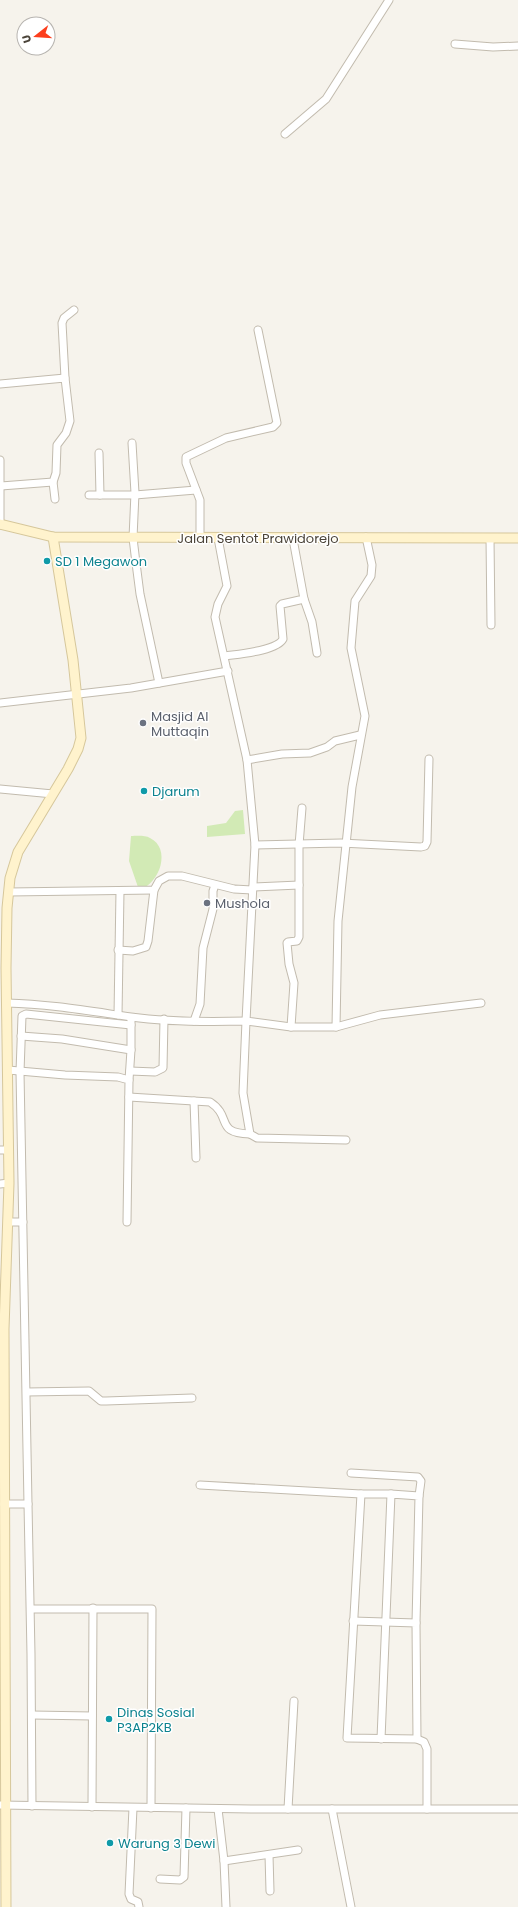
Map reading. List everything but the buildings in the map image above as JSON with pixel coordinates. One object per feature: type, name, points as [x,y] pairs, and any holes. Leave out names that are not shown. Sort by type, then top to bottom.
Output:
[{"type":"street","points":[[285,134],[326,99],[389,0]]},
{"type":"street","points":[[455,44],[493,47],[518,46]]},
{"type":"street","points":[[55,499],[53,482],[56,472],[56,445],[66,433],[70,421],[62,323],[64,318],[74,310]]},
{"type":"street","points":[[200,538],[200,500],[186,458],[226,438],[276,426],[276,416],[258,330]]},
{"type":"street","points":[[0,384],[66,378]]},
{"type":"street","points":[[132,443],[135,496],[133,538],[140,594],[159,683]]},
{"type":"street","points":[[99,453],[100,495]]},
{"type":"street","points":[[0,460],[0,524]]},
{"type":"street","points":[[1,486],[53,482]]},
{"type":"street","points":[[89,495],[135,496],[196,490]]},
{"type":"street","name":"Jalan Sentot Prawidorejo","points":[[0,524],[53,537],[518,538]]},
{"type":"street","points":[[6,1907],[2,1805],[4,1504],[2,1374],[8,1222],[3,1150],[8,1135],[7,1003],[4,978],[4,946],[10,878],[18,852],[71,764],[79,744],[81,729],[64,598],[53,537]]},
{"type":"street","points":[[336,1026],[338,921],[360,735],[365,716],[351,648],[355,601],[371,576],[372,564],[366,537]]},
{"type":"street","points":[[218,538],[227,586],[218,604],[215,617],[248,760],[255,845],[244,1093],[250,1134]]},
{"type":"street","points":[[293,538],[304,599],[312,622],[317,653]]},
{"type":"street","points":[[490,538],[491,625]]},
{"type":"street","points":[[225,656],[274,647],[282,643],[283,639],[280,606],[282,604],[304,599]]},
{"type":"street","points":[[0,703],[77,695],[228,671]]},
{"type":"street","points":[[248,760],[282,754],[310,752],[327,747],[335,741],[360,735]]},
{"type":"street","points":[[255,845],[346,844],[425,846],[427,842],[429,759]]},
{"type":"street","points":[[0,789],[53,794]]},
{"type":"street","points":[[292,1027],[294,983],[289,964],[287,943],[297,941],[299,937],[299,845],[302,808]]},
{"type":"street","points":[[118,950],[133,951],[146,947],[154,890],[159,881],[168,876],[182,876],[234,889],[299,885]]},
{"type":"street","points":[[194,1021],[200,1004],[203,948],[213,909],[213,891],[215,885]]},
{"type":"street","points":[[9,892],[154,890]]},
{"type":"street","points":[[118,1015],[120,891]]},
{"type":"street","points":[[7,1003],[59,1006],[118,1015],[131,1021]]},
{"type":"street","points":[[29,1806],[32,1715],[31,1609],[21,1504],[27,1392],[20,1072],[22,1016],[26,1014],[131,1021],[164,1019],[194,1021],[246,1021],[292,1027],[336,1026],[380,1015],[481,1003]]},
{"type":"street","points":[[130,1071],[155,1072],[163,1068],[164,1019]]},
{"type":"street","points":[[127,1222],[131,1021]]},
{"type":"street","points":[[22,1036],[62,1039],[131,1050]]},
{"type":"street","points":[[8,1070],[20,1072],[118,1076],[129,1080]]},
{"type":"street","points":[[129,1097],[210,1102],[218,1107],[230,1130],[235,1133],[250,1134],[257,1138],[346,1140]]},
{"type":"street","points":[[194,1101],[196,1158]]},
{"type":"street","points":[[8,1135],[22,1134]]},
{"type":"street","points":[[8,1222],[23,1222]]},
{"type":"street","points":[[27,1392],[89,1391],[101,1401],[192,1398]]},
{"type":"street","points":[[351,1473],[418,1477],[421,1481],[419,1496],[416,1623],[417,1739]]},
{"type":"street","points":[[200,1485],[419,1496]]},
{"type":"street","points":[[361,1494],[347,1738],[421,1740],[426,1745],[427,1809]]},
{"type":"street","points":[[381,1739],[384,1622],[391,1494]]},
{"type":"street","points":[[4,1504],[21,1504]]},
{"type":"street","points":[[92,1807],[93,1608]]},
{"type":"street","points":[[31,1609],[152,1609],[152,1808]]},
{"type":"street","points":[[353,1621],[416,1623]]},
{"type":"street","points":[[288,1809],[294,1701]]},
{"type":"street","points":[[32,1715],[92,1716]]},
{"type":"street","points":[[2,1805],[218,1809],[518,1809]]},
{"type":"street","points":[[133,1808],[129,1894],[131,1899],[138,1902],[139,1907]]},
{"type":"street","points":[[160,1880],[180,1880],[184,1877],[186,1808]]},
{"type":"street","points":[[218,1809],[224,1861],[226,1907]]},
{"type":"street","points":[[332,1809],[352,1907]]},
{"type":"street","points":[[224,1861],[298,1850]]},
{"type":"street","points":[[269,1855],[270,1890]]},
{"type":"green space","points":[[243,810],[245,834],[207,837],[207,826],[226,823],[235,811]]},
{"type":"green space","points":[[131,836],[143,836],[150,838],[160,849],[162,857],[158,873],[147,886],[139,890],[129,861]]},
{"type":"place","name":"SD 1 Megawon","points":[[47,561]]},
{"type":"place","name":"Masjid Al Muttaqin","points":[[143,723]]},
{"type":"place","name":"Djarum","points":[[144,791]]},
{"type":"place","name":"Mushola","points":[[207,903]]},
{"type":"place","name":"Dinas Sosial P3AP2KB","points":[[109,1719]]},
{"type":"place","name":"Warung 3 Dewi","points":[[110,1843]]}]
